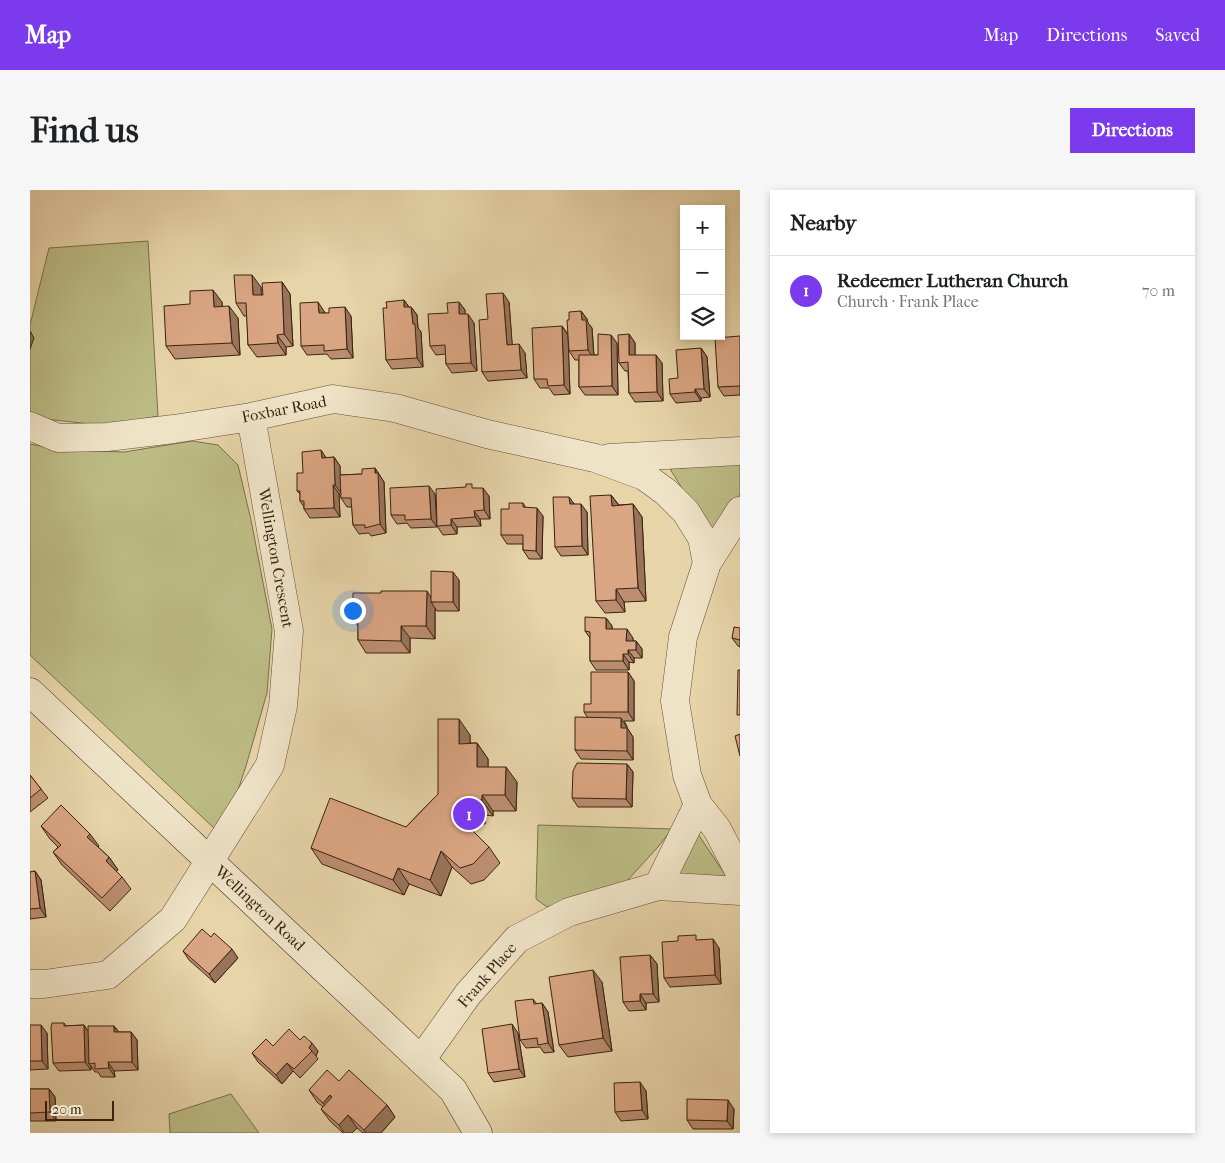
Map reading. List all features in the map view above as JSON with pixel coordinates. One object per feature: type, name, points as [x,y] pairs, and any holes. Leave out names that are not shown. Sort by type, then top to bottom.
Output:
[{"type":"street","name":"Foxbar Road","points":[[30,426],[58,438],[108,437],[251,417],[333,399],[395,408],[487,434],[595,458],[644,476],[666,492],[686,512],[702,538],[707,563]]},
{"type":"street","name":"Wellington Crescent","points":[[30,984],[44,984],[108,975],[173,919],[270,765],[283,706],[289,631],[251,417]]},
{"type":"street","name":"Foxbar Road","points":[[595,458],[740,451]]},
{"type":"street","points":[[740,511],[707,563],[682,636],[675,701],[687,775],[698,805],[717,830],[740,873]]},
{"type":"street","name":"Wellington Road","points":[[30,692],[453,1090],[478,1133]]},
{"type":"street","points":[[658,886],[698,805]]},
{"type":"street","name":"Frank Place","points":[[421,1060],[468,994],[517,939],[569,912],[658,886],[740,891]]},
{"type":"shaded area","points":[[148,241],[158,416],[123,423],[91,424],[45,419],[30,414],[30,325],[49,248]]},
{"type":"shaded area","points":[[192,441],[218,445],[238,465],[251,520],[272,629],[267,693],[230,814],[217,831],[30,655],[30,444],[62,450],[124,452]]},
{"type":"shaded area","points":[[740,463],[740,495],[730,504],[710,533],[670,469]]},
{"type":"shaded area","points":[[538,825],[672,829],[625,883],[547,907],[536,899]]},
{"type":"shaded area","points":[[698,834],[728,879],[674,876]]},
{"type":"shaded area","points":[[231,1094],[259,1133],[170,1133],[169,1114]]},
{"type":"building","points":[[234,275],[252,275],[253,295],[263,295],[262,283],[282,282],[284,334],[277,335],[278,343],[248,345],[246,303],[236,303]]},
{"type":"building","points":[[213,290],[214,307],[229,306],[232,343],[166,346],[164,306],[190,304],[190,291]]},
{"type":"building","points":[[503,293],[507,345],[519,344],[521,370],[482,372],[479,320],[488,319],[486,294]]},
{"type":"building","points":[[404,300],[404,307],[411,307],[413,324],[415,324],[417,358],[386,360],[383,308],[387,308],[386,302]]},
{"type":"building","points":[[318,302],[319,313],[329,313],[329,308],[345,307],[347,349],[324,351],[324,345],[301,346],[300,303]]},
{"type":"building","points":[[459,302],[459,314],[468,314],[471,363],[446,364],[445,345],[430,346],[428,314],[448,313],[447,303]]},
{"type":"building","points":[[581,311],[582,320],[586,320],[588,350],[569,351],[567,320],[569,320],[569,312]]},
{"type":"building","points":[[562,326],[564,385],[548,386],[547,379],[534,379],[532,328]]},
{"type":"building","points":[[598,334],[611,335],[612,386],[579,387],[579,355],[598,355]]},
{"type":"building","points":[[629,334],[629,355],[656,355],[657,392],[629,393],[628,362],[619,363],[618,335]]},
{"type":"building","points":[[740,336],[740,386],[718,387],[715,340],[725,340],[725,337]]},
{"type":"building","points":[[701,348],[704,389],[695,389],[695,392],[670,394],[669,379],[678,378],[676,350]]},
{"type":"building","points":[[321,450],[322,458],[334,457],[334,508],[304,509],[304,501],[300,501],[300,491],[297,491],[297,473],[303,473],[302,452]]},
{"type":"building","points":[[375,468],[375,473],[378,473],[380,524],[365,528],[365,525],[353,525],[351,498],[341,498],[340,475],[362,474],[362,469]]},
{"type":"building","points":[[466,484],[472,484],[472,488],[483,488],[484,510],[474,511],[475,517],[451,519],[451,525],[437,526],[436,489],[466,487]]},
{"type":"building","points":[[429,486],[431,519],[405,520],[405,515],[391,515],[390,488]]},
{"type":"building","points":[[611,495],[612,506],[633,504],[638,588],[616,589],[616,600],[596,601],[590,496]]},
{"type":"building","points":[[553,497],[569,497],[570,504],[581,504],[582,546],[555,547]]},
{"type":"building","points":[[509,503],[523,503],[523,507],[537,508],[536,551],[523,550],[523,535],[501,535],[501,509],[509,509]]},
{"type":"building","points":[[431,571],[453,572],[453,602],[431,602]]},
{"type":"building","points":[[381,591],[427,591],[426,626],[401,626],[401,641],[358,640],[358,617],[352,618],[353,593],[381,593]]},
{"type":"building","points":[[585,617],[606,618],[606,629],[627,629],[626,641],[636,641],[636,650],[628,650],[628,654],[623,654],[623,661],[590,661],[590,632],[585,631]]},
{"type":"building","points":[[734,627],[740,628],[740,640],[732,638]]},
{"type":"building","points":[[738,670],[740,670],[740,715],[737,715]]},
{"type":"building","points":[[591,672],[628,672],[628,712],[584,712],[584,704],[591,704]]},
{"type":"building","points":[[575,717],[621,718],[621,728],[627,728],[627,751],[575,750]]},
{"type":"building","points":[[438,719],[459,719],[459,744],[477,743],[477,767],[506,767],[505,795],[482,795],[482,800],[474,800],[474,808],[461,808],[455,813],[489,847],[473,864],[460,868],[441,851],[430,880],[398,868],[393,880],[311,848],[330,798],[406,827],[438,794]]},
{"type":"building","points":[[740,734],[740,756],[735,736]]},
{"type":"building","points":[[577,763],[627,764],[626,799],[572,798],[573,771]]},
{"type":"building","points":[[30,775],[41,789],[30,798]]},
{"type":"building","points":[[61,805],[90,834],[87,837],[109,857],[106,861],[122,877],[102,898],[53,852],[61,845],[41,826]]},
{"type":"building","points":[[35,871],[40,908],[30,909],[30,872]]},
{"type":"building","points":[[202,929],[211,937],[214,933],[232,949],[209,974],[183,951]]},
{"type":"building","points":[[696,935],[696,940],[713,939],[715,975],[664,978],[662,942],[678,941],[678,936]]},
{"type":"building","points":[[650,955],[653,994],[640,994],[640,1001],[623,1002],[620,957]]},
{"type":"building","points":[[593,970],[603,1038],[559,1045],[549,977]]},
{"type":"building","points":[[533,999],[534,1004],[542,1003],[548,1043],[538,1045],[537,1038],[520,1040],[515,1001]]},
{"type":"building","points":[[52,1023],[64,1023],[64,1026],[84,1025],[85,1062],[53,1063]]},
{"type":"building","points":[[512,1024],[519,1069],[488,1073],[482,1029]]},
{"type":"building","points":[[30,1025],[41,1025],[42,1061],[30,1061]]},
{"type":"building","points":[[88,1026],[114,1026],[114,1032],[131,1032],[132,1062],[108,1062],[109,1068],[95,1069],[95,1063],[89,1064]]},
{"type":"building","points":[[289,1029],[300,1040],[304,1036],[312,1043],[309,1048],[312,1051],[294,1069],[287,1063],[276,1075],[252,1053],[266,1039],[273,1046]]},
{"type":"building","points":[[327,1070],[339,1081],[349,1070],[387,1105],[364,1130],[348,1115],[339,1125],[321,1109],[332,1097],[330,1095],[323,1103],[309,1090]]},
{"type":"building","points":[[640,1082],[642,1110],[615,1112],[614,1083]]},
{"type":"building","points":[[30,1089],[49,1089],[50,1112],[30,1113]]},
{"type":"building","points":[[687,1099],[728,1100],[727,1121],[687,1120]]},
{"type":"place","name":"Redeemer Lutheran Church","points":[[469,814]]}]
